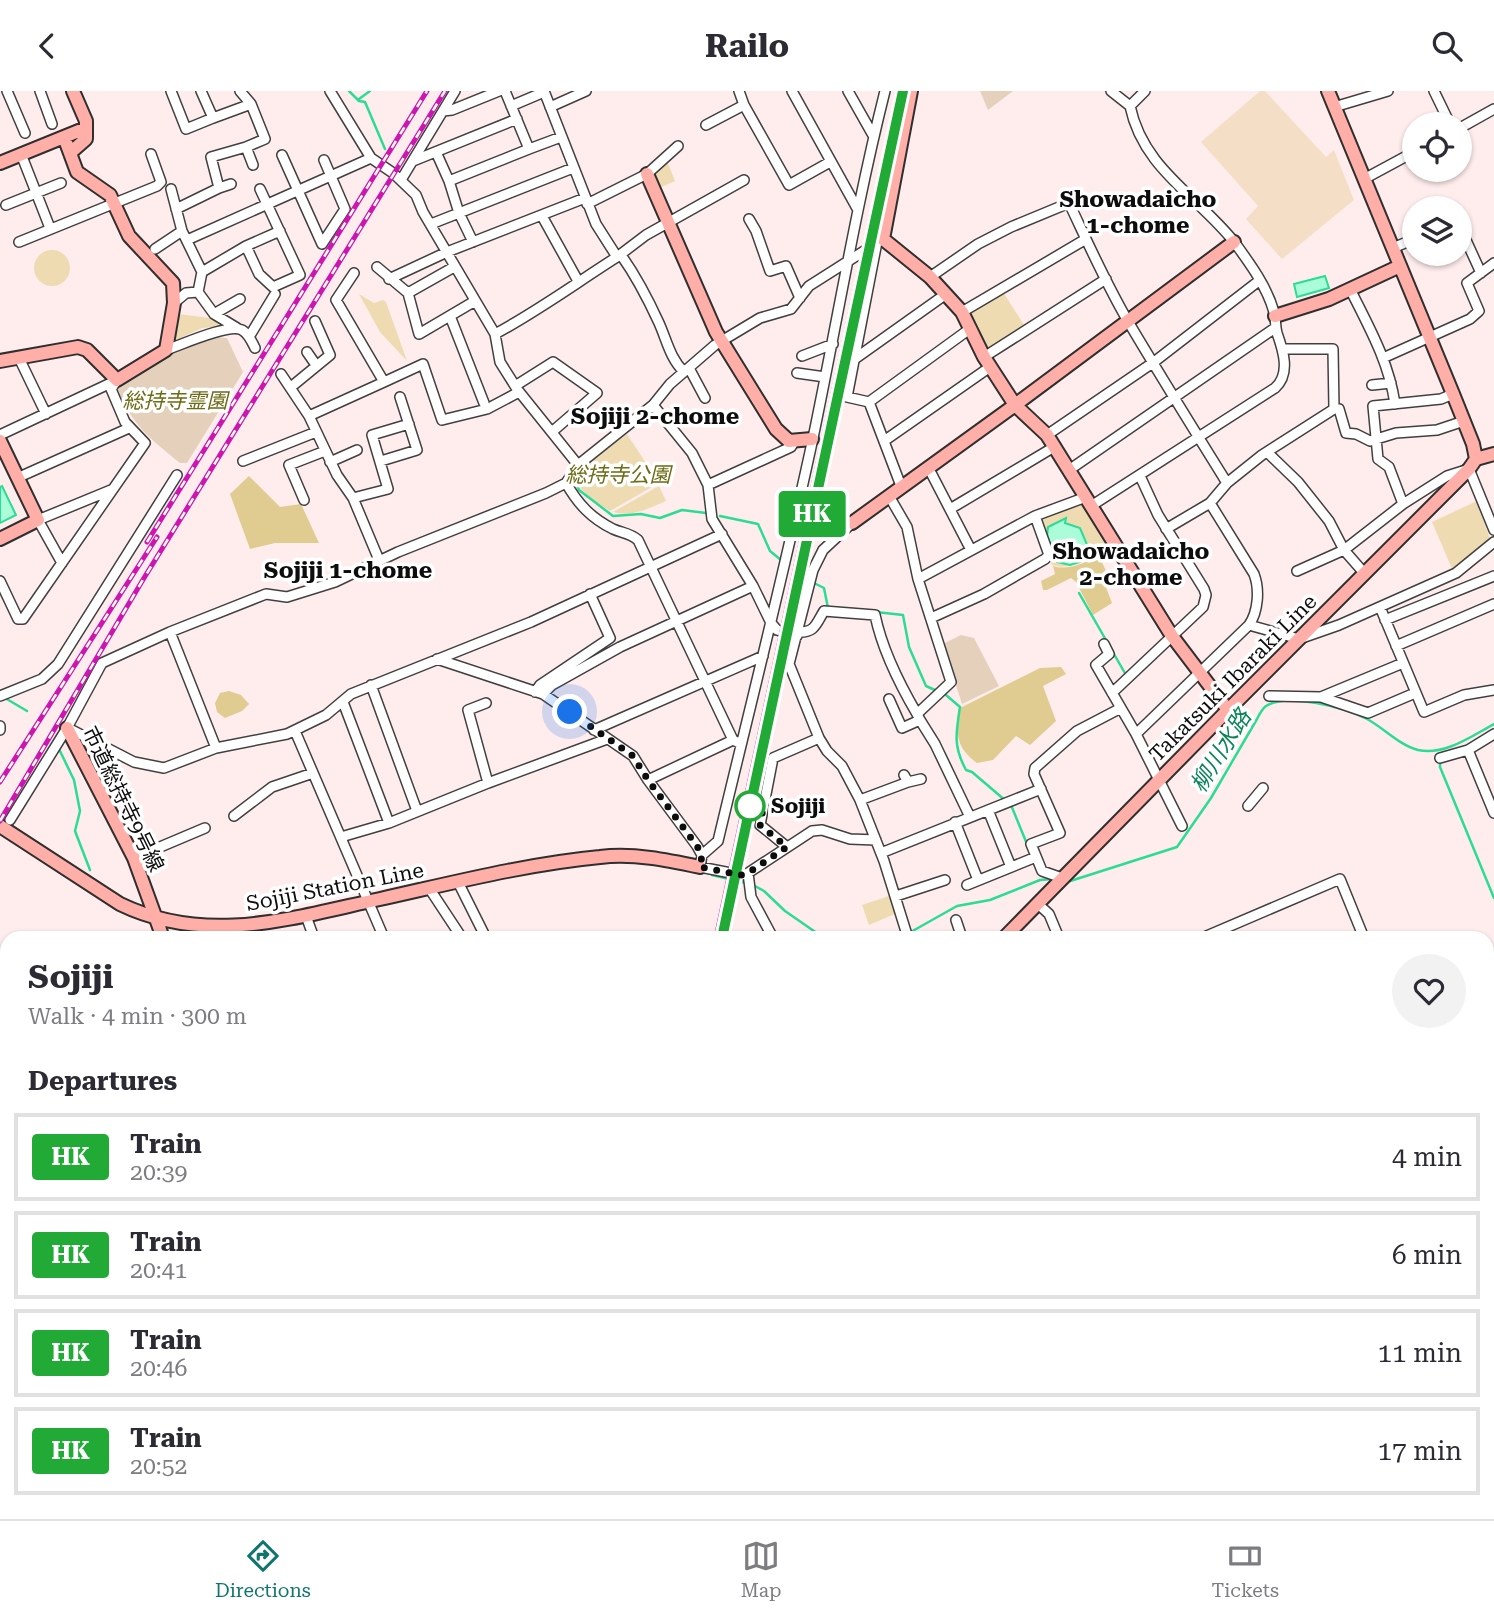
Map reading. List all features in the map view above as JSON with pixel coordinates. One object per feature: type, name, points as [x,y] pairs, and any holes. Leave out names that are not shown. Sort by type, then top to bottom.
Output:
[{"type":"street","points":[[7,91],[25,133]]},
{"type":"street","points":[[40,91],[52,124]]},
{"type":"street","points":[[70,153],[86,139],[86,121],[73,91]]},
{"type":"street","points":[[171,91],[186,129],[251,104]]},
{"type":"street","points":[[201,91],[213,118]]},
{"type":"street","points":[[219,188],[211,156],[265,139],[251,104],[240,91]]},
{"type":"street","points":[[330,91],[371,158],[416,195],[454,267],[495,334],[500,362],[517,389],[578,465]]},
{"type":"street","points":[[401,180],[455,91]]},
{"type":"street","points":[[443,111],[499,91]]},
{"type":"street","points":[[505,91],[529,149]]},
{"type":"street","points":[[511,106],[544,91],[596,224],[634,273],[660,325],[673,361],[686,370],[705,398]]},
{"type":"street","points":[[550,107],[586,91]]},
{"type":"street","points":[[739,91],[744,105],[789,185],[831,162]]},
{"type":"street","points":[[792,91],[858,210]]},
{"type":"street","points":[[848,91],[874,137]]},
{"type":"street","points":[[705,864],[719,841],[737,742],[771,623],[833,344],[858,210],[885,91]]},
{"type":"street","points":[[869,403],[847,397],[911,91]]},
{"type":"street","points":[[918,579],[1035,516],[1088,501],[1140,476],[1281,383],[1284,372],[1283,349],[1260,280],[1234,242],[1172,179],[1144,146],[1130,106],[1111,91]]},
{"type":"street","points":[[1130,106],[1145,91]]},
{"type":"street","points":[[1328,91],[1464,421],[1473,464],[1494,530]]},
{"type":"street","points":[[1335,107],[1388,91]]},
{"type":"street","points":[[1434,91],[1444,112]]},
{"type":"street","points":[[706,125],[744,105]]},
{"type":"street","points":[[1472,121],[1494,109]]},
{"type":"street","points":[[413,161],[517,119]]},
{"type":"street","points":[[0,163],[86,128]]},
{"type":"street","points":[[64,137],[77,172],[110,195],[129,236],[173,283],[186,293]]},
{"type":"street","points":[[449,181],[561,137]]},
{"type":"street","points":[[389,279],[447,252],[586,201],[647,174],[678,146]]},
{"type":"street","points":[[246,147],[253,165]]},
{"type":"street","points":[[436,152],[473,242]]},
{"type":"street","points":[[20,154],[50,229]]},
{"type":"street","points":[[19,242],[157,186],[161,181],[151,154]]},
{"type":"street","points":[[282,155],[322,244],[345,209],[324,160]]},
{"type":"street","points":[[155,249],[268,204],[371,158]]},
{"type":"street","points":[[1364,179],[1402,158]]},
{"type":"street","points":[[431,224],[573,168]]},
{"type":"street","points":[[647,174],[721,341],[783,438],[794,442],[812,439]]},
{"type":"street","points":[[495,334],[552,301],[646,235],[744,180]]},
{"type":"street","points":[[6,205],[61,183]]},
{"type":"street","points":[[176,209],[231,184]]},
{"type":"street","points":[[170,189],[185,235],[202,272],[198,292],[214,314],[246,333],[255,348]]},
{"type":"street","points":[[246,246],[259,274],[273,287],[300,275],[260,189]]},
{"type":"street","points":[[930,277],[978,244],[1069,203],[1129,322],[1174,400],[1227,483]]},
{"type":"street","points":[[542,216],[578,281]]},
{"type":"street","points":[[749,219],[770,271],[786,266],[800,298]]},
{"type":"street","points":[[202,272],[246,246],[280,231]]},
{"type":"street","points":[[962,312],[1086,239]]},
{"type":"street","points":[[216,748],[170,632],[266,594],[287,597],[335,582],[379,560],[566,483],[578,465],[653,405],[670,384],[721,341],[760,318],[791,309],[809,286],[880,240]]},
{"type":"street","points":[[880,240],[930,277],[962,312],[987,362],[1015,405],[1050,441],[1172,636],[1228,710]]},
{"type":"street","points":[[906,931],[881,853],[860,800],[842,766],[819,738],[789,664],[813,570],[823,550],[852,523],[1129,322],[1234,242]]},
{"type":"street","points":[[1393,248],[1402,244]]},
{"type":"street","points":[[1472,253],[1481,273]]},
{"type":"street","points":[[1383,358],[1469,319],[1479,311],[1467,283],[1494,263]]},
{"type":"street","points":[[1069,470],[1174,400],[1275,322],[1400,266]]},
{"type":"street","points":[[377,267],[408,293],[419,334],[474,301]]},
{"type":"street","points":[[408,293],[454,267]]},
{"type":"street","points":[[354,273],[336,300],[384,382]]},
{"type":"street","points":[[884,441],[987,362],[1106,279]]},
{"type":"street","points":[[950,509],[1050,441],[1260,280]]},
{"type":"street","points":[[166,350],[174,303],[173,283]]},
{"type":"street","points":[[1350,289],[1383,358],[1395,404]]},
{"type":"street","points":[[174,303],[186,293],[198,292]]},
{"type":"street","points":[[249,337],[275,294]]},
{"type":"street","points":[[856,358],[946,294]]},
{"type":"street","points":[[214,314],[240,299]]},
{"type":"street","points":[[450,316],[484,403]]},
{"type":"street","points":[[291,387],[330,355],[315,320]]},
{"type":"street","points":[[0,435],[117,380],[166,350],[237,328]]},
{"type":"street","points":[[869,403],[971,328]]},
{"type":"street","points":[[802,356],[833,344]]},
{"type":"street","points":[[0,361],[78,347],[87,350],[117,380]]},
{"type":"street","points":[[1283,349],[1333,349],[1338,374],[1334,409]]},
{"type":"street","points":[[307,352],[316,365]]},
{"type":"street","points":[[19,358],[46,414]]},
{"type":"street","points":[[309,416],[423,364],[442,420],[487,409],[553,362],[597,393],[553,431]]},
{"type":"street","points":[[797,373],[825,377]]},
{"type":"street","points":[[281,374],[309,416],[324,451],[353,498],[379,560]]},
{"type":"street","points":[[0,581],[18,619],[23,619],[145,443],[129,428],[111,389],[117,380]]},
{"type":"street","points":[[1372,385],[1391,383]]},
{"type":"street","points":[[1403,503],[1389,467],[1378,459],[1373,405],[1441,398],[1453,394]]},
{"type":"street","points":[[378,460],[417,450],[400,397]]},
{"type":"street","points":[[869,403],[901,486]]},
{"type":"street","points":[[653,405],[692,453],[708,485],[712,519],[753,586],[771,623],[778,630],[808,633],[824,611],[875,615],[878,629],[907,697],[935,744],[970,817]]},
{"type":"street","points":[[1166,529],[1210,503],[1227,483],[1334,409],[1339,409],[1346,433],[1376,441],[1396,433],[1437,430],[1464,421]]},
{"type":"street","points":[[353,498],[388,489],[372,435],[409,424]]},
{"type":"street","points":[[17,478],[129,428]]},
{"type":"street","points":[[243,461],[316,432]]},
{"type":"street","points":[[0,441],[62,563]]},
{"type":"street","points":[[708,485],[791,447],[794,442]]},
{"type":"street","points":[[330,462],[357,450]]},
{"type":"street","points":[[304,500],[289,465],[324,451]]},
{"type":"street","points":[[1268,453],[1298,482],[1329,521],[1344,550],[1365,574]]},
{"type":"street","name":"Takatsuki Ibaraki Line","points":[[1011,931],[1473,464],[1494,454]]},
{"type":"street","points":[[1297,572],[1344,550],[1403,503],[1447,476],[1473,464]]},
{"type":"street","points":[[928,467],[971,550]]},
{"type":"street","points":[[0,696],[42,679],[58,664],[177,475]]},
{"type":"street","points":[[1112,693],[1203,607],[1206,595],[1166,529],[1140,476]]},
{"type":"street","points":[[566,483],[576,501],[593,517],[638,540],[704,680],[737,742]]},
{"type":"street","points":[[0,539],[111,489]]},
{"type":"street","points":[[888,496],[907,527],[918,579],[951,682],[918,717],[902,728],[889,699]]},
{"type":"street","points":[[1136,734],[1249,625],[1256,610],[1257,581],[1210,503]]},
{"type":"street","points":[[931,618],[984,594],[1049,555],[1035,516]]},
{"type":"street","points":[[5,823],[66,728],[134,762],[152,768],[176,765],[216,748],[295,731],[326,715],[351,694],[531,622],[722,534]]},
{"type":"street","points":[[1249,625],[1299,639],[1456,573],[1494,542]]},
{"type":"street","points":[[1385,620],[1494,576]]},
{"type":"street","points":[[539,693],[620,647],[753,586]]},
{"type":"street","points":[[539,693],[540,685],[550,677],[610,638],[590,594]]},
{"type":"street","points":[[1396,646],[1494,604]]},
{"type":"street","points":[[1380,607],[1424,712],[1464,695],[1494,690]]},
{"type":"street","name":"市道総持寺9号線","points":[[160,931],[134,858],[66,728],[102,663],[170,632]]},
{"type":"street","points":[[1104,643],[1109,654],[1096,665],[1136,734],[1182,826]]},
{"type":"street","points":[[594,730],[762,656]]},
{"type":"street","points":[[437,659],[539,693],[633,756],[697,846],[705,864],[741,875],[748,873],[812,831],[822,830],[850,839],[876,840]]},
{"type":"street","points":[[1321,697],[1403,663]]},
{"type":"street","points":[[371,685],[417,811]]},
{"type":"street","points":[[1269,696],[1321,697],[1368,713],[1415,692]]},
{"type":"street","points":[[343,702],[389,823]]},
{"type":"street","points":[[486,703],[468,710],[488,783]]},
{"type":"street","points":[[1062,878],[1042,871],[1031,845],[1060,833],[1034,774],[1035,768],[1077,731],[1121,708]]},
{"type":"street","points":[[295,731],[381,931]]},
{"type":"street","points":[[1440,758],[1468,750],[1494,734]]},
{"type":"street","points":[[787,847],[760,825],[773,758],[819,738]]},
{"type":"street","points":[[341,837],[389,823],[607,739]]},
{"type":"street","points":[[648,780],[737,742]]},
{"type":"street","points":[[1468,750],[1494,813]]},
{"type":"street","points":[[234,816],[272,787],[313,773]]},
{"type":"street","points":[[860,800],[906,778],[921,779]]},
{"type":"street","points":[[1247,805],[1263,788]]},
{"type":"street","points":[[881,853],[1041,789]]},
{"type":"street","points":[[988,810],[1012,867]]},
{"type":"street","name":"Sojiji Station Line","points":[[5,823],[120,904],[141,914],[214,927],[261,924],[306,916],[458,882],[600,857],[647,857],[705,864]]},
{"type":"street","points":[[955,823],[978,880]]},
{"type":"street","points":[[134,858],[205,828]]},
{"type":"street","points":[[967,885],[1036,857]]},
{"type":"street","points":[[748,873],[751,897],[769,931]]},
{"type":"street","points":[[1218,931],[1340,879],[1361,931]]},
{"type":"street","points":[[896,896],[945,880]]},
{"type":"street","points":[[458,882],[482,931]]},
{"type":"street","points":[[429,888],[457,931]]},
{"type":"street","points":[[1038,904],[1049,914],[1056,931]]},
{"type":"street","points":[[306,916],[311,931]]},
{"type":"street","points":[[1080,1519],[1093,1519]]},
{"type":"green space","points":[[980,91],[1013,91],[988,110]]},
{"type":"green space","points":[[667,161],[675,181],[657,189],[652,176]]},
{"type":"green space","points":[[52,250],[65,255],[70,268],[65,281],[52,286],[39,281],[34,268],[39,255]]},
{"type":"green space","points":[[1003,292],[1026,328],[988,349],[968,315],[969,311]]},
{"type":"green space","points":[[359,294],[374,303],[383,300],[386,302],[407,361],[380,332]]},
{"type":"green space","points":[[178,314],[210,318],[221,326],[202,328],[176,340]]},
{"type":"green space","name":"総持寺霊園","points":[[214,337],[227,338],[243,372],[187,463],[180,463],[135,421],[116,386],[161,358]]},
{"type":"green space","name":"総持寺公園","points":[[627,434],[659,483],[610,511],[578,486],[589,463]]},
{"type":"green space","points":[[659,486],[666,501],[634,513],[613,512]]},
{"type":"green space","points":[[1477,501],[1490,539],[1453,571],[1432,522]]},
{"type":"green space","points":[[1079,502],[1111,548],[1075,565],[1052,565],[1039,517]]},
{"type":"green space","points":[[961,635],[974,638],[999,686],[962,704],[943,644]]},
{"type":"green space","points":[[889,896],[894,901],[897,913],[869,925],[862,905]]},
{"type":"shaded area","points":[[1260,91],[1265,91],[1326,157],[1334,150],[1354,200],[1282,259],[1246,219],[1258,206],[1201,142]]},
{"type":"shaded area","points":[[1325,276],[1329,288],[1297,297],[1294,284]]},
{"type":"shaded area","points":[[249,476],[280,507],[301,504],[319,543],[275,543],[250,549],[230,494]]},
{"type":"shaded area","points":[[2,486],[16,515],[0,523],[0,487]]},
{"type":"shaded area","points":[[1066,518],[1065,523],[1080,528],[1091,554],[1089,559],[1070,565],[1057,562],[1047,537],[1048,527]]},
{"type":"shaded area","points":[[1099,556],[1106,571],[1102,577],[1112,603],[1093,615],[1076,582],[1071,578],[1043,590],[1041,581],[1055,574],[1053,566],[1071,567]]},
{"type":"shaded area","points":[[1061,667],[1066,674],[1043,686],[1056,721],[1030,745],[1016,736],[993,760],[977,763],[970,757],[959,739],[958,709],[1040,668]]},
{"type":"shaded area","points":[[229,691],[241,695],[249,704],[242,711],[225,718],[217,712],[215,703],[220,693]]},
{"type":"waterway","points":[[349,91],[359,101],[365,102],[385,149]]},
{"type":"waterway","points":[[359,99],[370,91]]},
{"type":"waterway","points":[[580,469],[575,481],[579,490],[613,516],[641,514],[660,518],[682,510],[706,513]]},
{"type":"waterway","points":[[720,516],[758,524],[770,551],[781,560]]},
{"type":"waterway","points":[[814,583],[824,588],[828,608]]},
{"type":"waterway","points":[[1079,593],[1126,675]]},
{"type":"waterway","points":[[876,612],[903,615],[909,647],[926,686],[946,695],[960,707],[957,739],[959,754],[966,770],[1006,801]]},
{"type":"waterway","points":[[5,698],[27,711]]},
{"type":"waterway","name":"柳川水路","points":[[1064,883],[1177,847],[1211,798],[1262,710],[1276,702],[1302,701],[1345,710],[1367,719],[1418,750],[1448,748],[1494,724]]},
{"type":"waterway","points":[[59,749],[74,780],[80,811],[75,831],[90,870]]},
{"type":"waterway","points":[[1440,762],[1494,898]]},
{"type":"waterway","points":[[1011,805],[1027,844]]},
{"type":"waterway","name":"柳川水路","points":[[712,875],[746,883]]},
{"type":"waterway","name":"柳川水路","points":[[913,931],[957,906],[990,900],[1040,880],[1052,879]]},
{"type":"waterway","name":"柳川水路","points":[[753,885],[814,931]]},
{"type":"railway","points":[[147,542],[427,91]]},
{"type":"railway","points":[[0,821],[144,578],[445,91]]},
{"type":"railway","points":[[718,931],[898,91]]},
{"type":"railway","points":[[0,782],[157,537]]},
{"type":"train","name":"HK","points":[[723,931],[903,91]]},
{"type":"place","name":"Sojiji","points":[[750,806]]},
{"type":"district","name":"Showadaicho 1-chome","points":[[1138,212]]},
{"type":"district","name":"Sojiji 2-chome","points":[[655,416]]},
{"type":"district","name":"Showadaicho 2-chome","points":[[1131,564]]},
{"type":"district","name":"Sojiji 1-chome","points":[[348,570]]},
{"type":"route","points":[[570,712],[633,756],[697,846],[702,855],[700,867],[741,875],[787,847],[760,825],[764,803],[750,806]]}]
